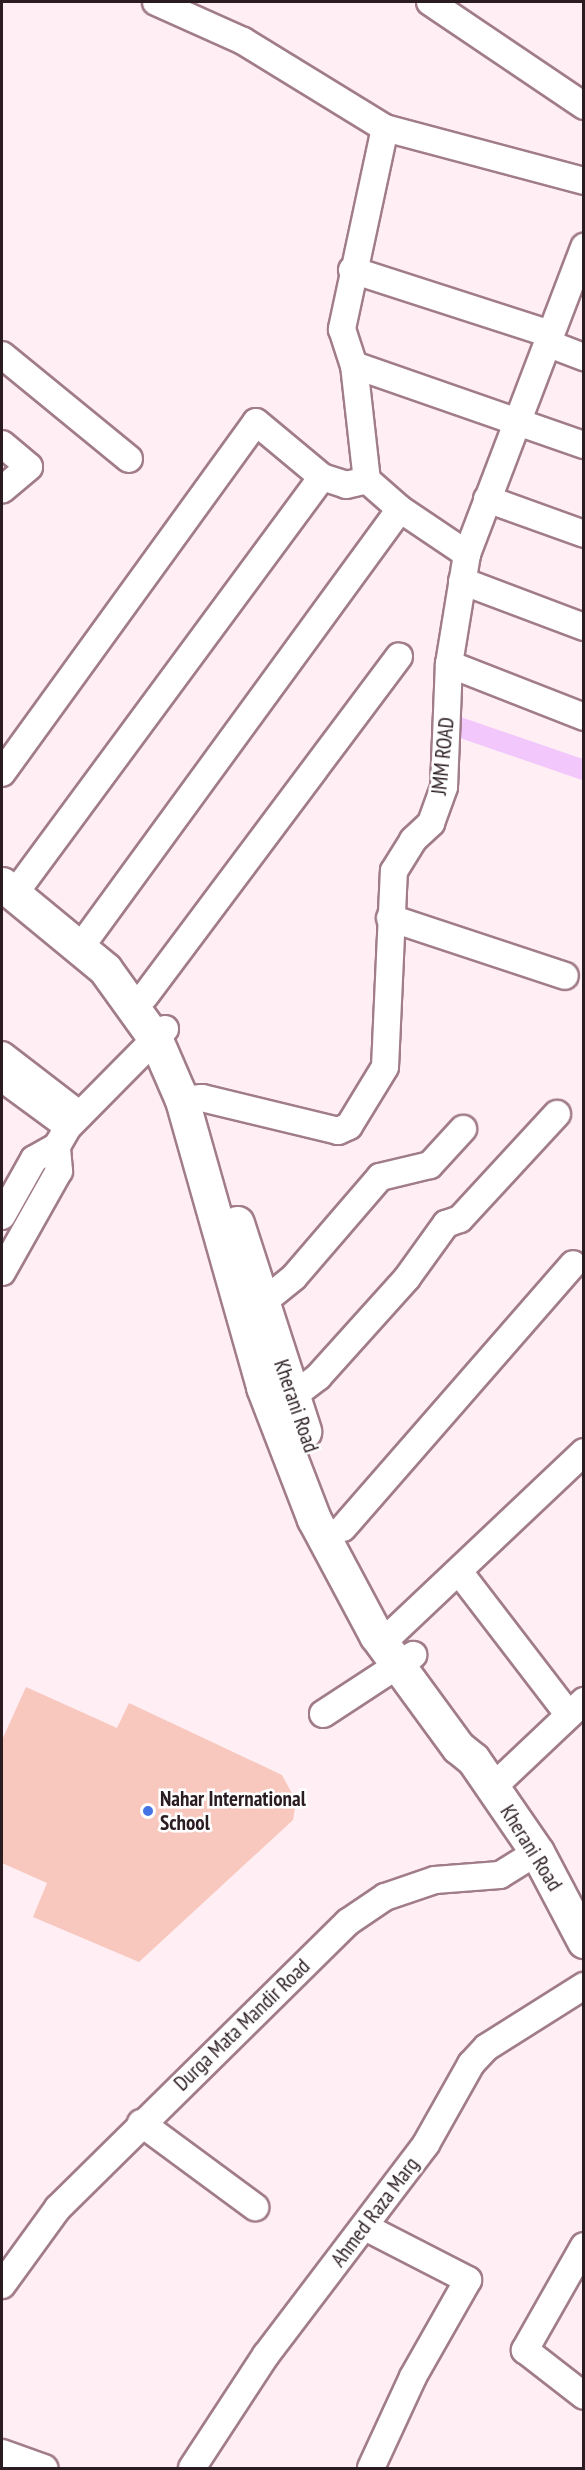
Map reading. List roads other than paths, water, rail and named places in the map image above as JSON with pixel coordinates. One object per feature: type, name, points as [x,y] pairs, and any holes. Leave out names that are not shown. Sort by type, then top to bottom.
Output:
[{"type":"main road","points":[[11,881],[90,934],[145,996],[161,1034]]},
{"type":"main road","points":[[11,881],[105,969],[161,1034]]},
{"type":"main road","name":"Kherani Road","points":[[161,1034],[192,1099],[314,1519],[398,1649],[476,1742],[473,1759],[577,1907],[584,1941]]},
{"type":"main road","name":"Kherani Road","points":[[282,1405],[343,1528],[398,1649]]},
{"type":"street","points":[[156,2],[243,41],[385,128],[584,181]]},
{"type":"street","points":[[430,2],[584,106]]},
{"type":"street","points":[[385,128],[352,270],[342,329],[354,365],[367,480],[400,509],[467,554]]},
{"type":"street","name":"JMM ROAD","points":[[192,1099],[314,1128],[338,1131],[349,1126],[385,1067],[390,918],[394,871],[413,840],[431,823],[444,787],[449,664],[467,554],[582,255]]},
{"type":"street","points":[[352,270],[549,338],[584,357]]},
{"type":"street","points":[[2,355],[129,459]]},
{"type":"street","points":[[354,365],[584,445]]},
{"type":"street","points":[[2,773],[256,422],[322,477],[346,485],[367,480]]},
{"type":"street","points":[[2,444],[29,467],[2,490]]},
{"type":"street","points":[[11,881],[322,477]]},
{"type":"street","points":[[488,499],[584,534]]},
{"type":"street","points":[[90,934],[400,509]]},
{"type":"street","points":[[462,581],[584,627]]},
{"type":"street","points":[[145,996],[399,657]]},
{"type":"street","points":[[449,664],[584,717]]},
{"type":"street","points":[[390,918],[565,976]]},
{"type":"street","points":[[2,1216],[34,1159],[69,1129],[161,1034]]},
{"type":"street","points":[[2,1055],[69,1129]]},
{"type":"street","points":[[2,1078],[69,1129]]},
{"type":"street","points":[[282,1405],[407,1278],[446,1224],[460,1219],[556,1114]]},
{"type":"street","points":[[2,1272],[59,1171],[69,1129]]},
{"type":"street","points":[[252,1311],[294,1277],[380,1177],[393,1169],[423,1168],[463,1129]]},
{"type":"street","points":[[343,1528],[573,1264]]},
{"type":"street","points":[[323,1714],[398,1649],[460,1573],[584,1452]]},
{"type":"street","points":[[460,1573],[576,1708],[492,1788]]},
{"type":"street","name":"Durga Mata Mandir Road","points":[[2,2285],[58,2208],[141,2123],[348,1922],[385,1897],[435,1880],[500,1875],[537,1852]]},
{"type":"street","name":"Ahmed Raza Marg","points":[[192,2469],[266,2355],[426,2144],[471,2064],[506,2034],[584,1986]]},
{"type":"street","points":[[141,2123],[255,2207]]},
{"type":"street","points":[[365,2227],[468,2280],[412,2377],[371,2469]]},
{"type":"street","points":[[584,2246],[525,2350],[584,2396]]},
{"type":"street","points":[[2,2453],[44,2469]]},
{"type":"waterway","points":[[456,726],[584,770]]},
{"type":"place","name":"Nahar International School","points":[[148,1811]]}]
